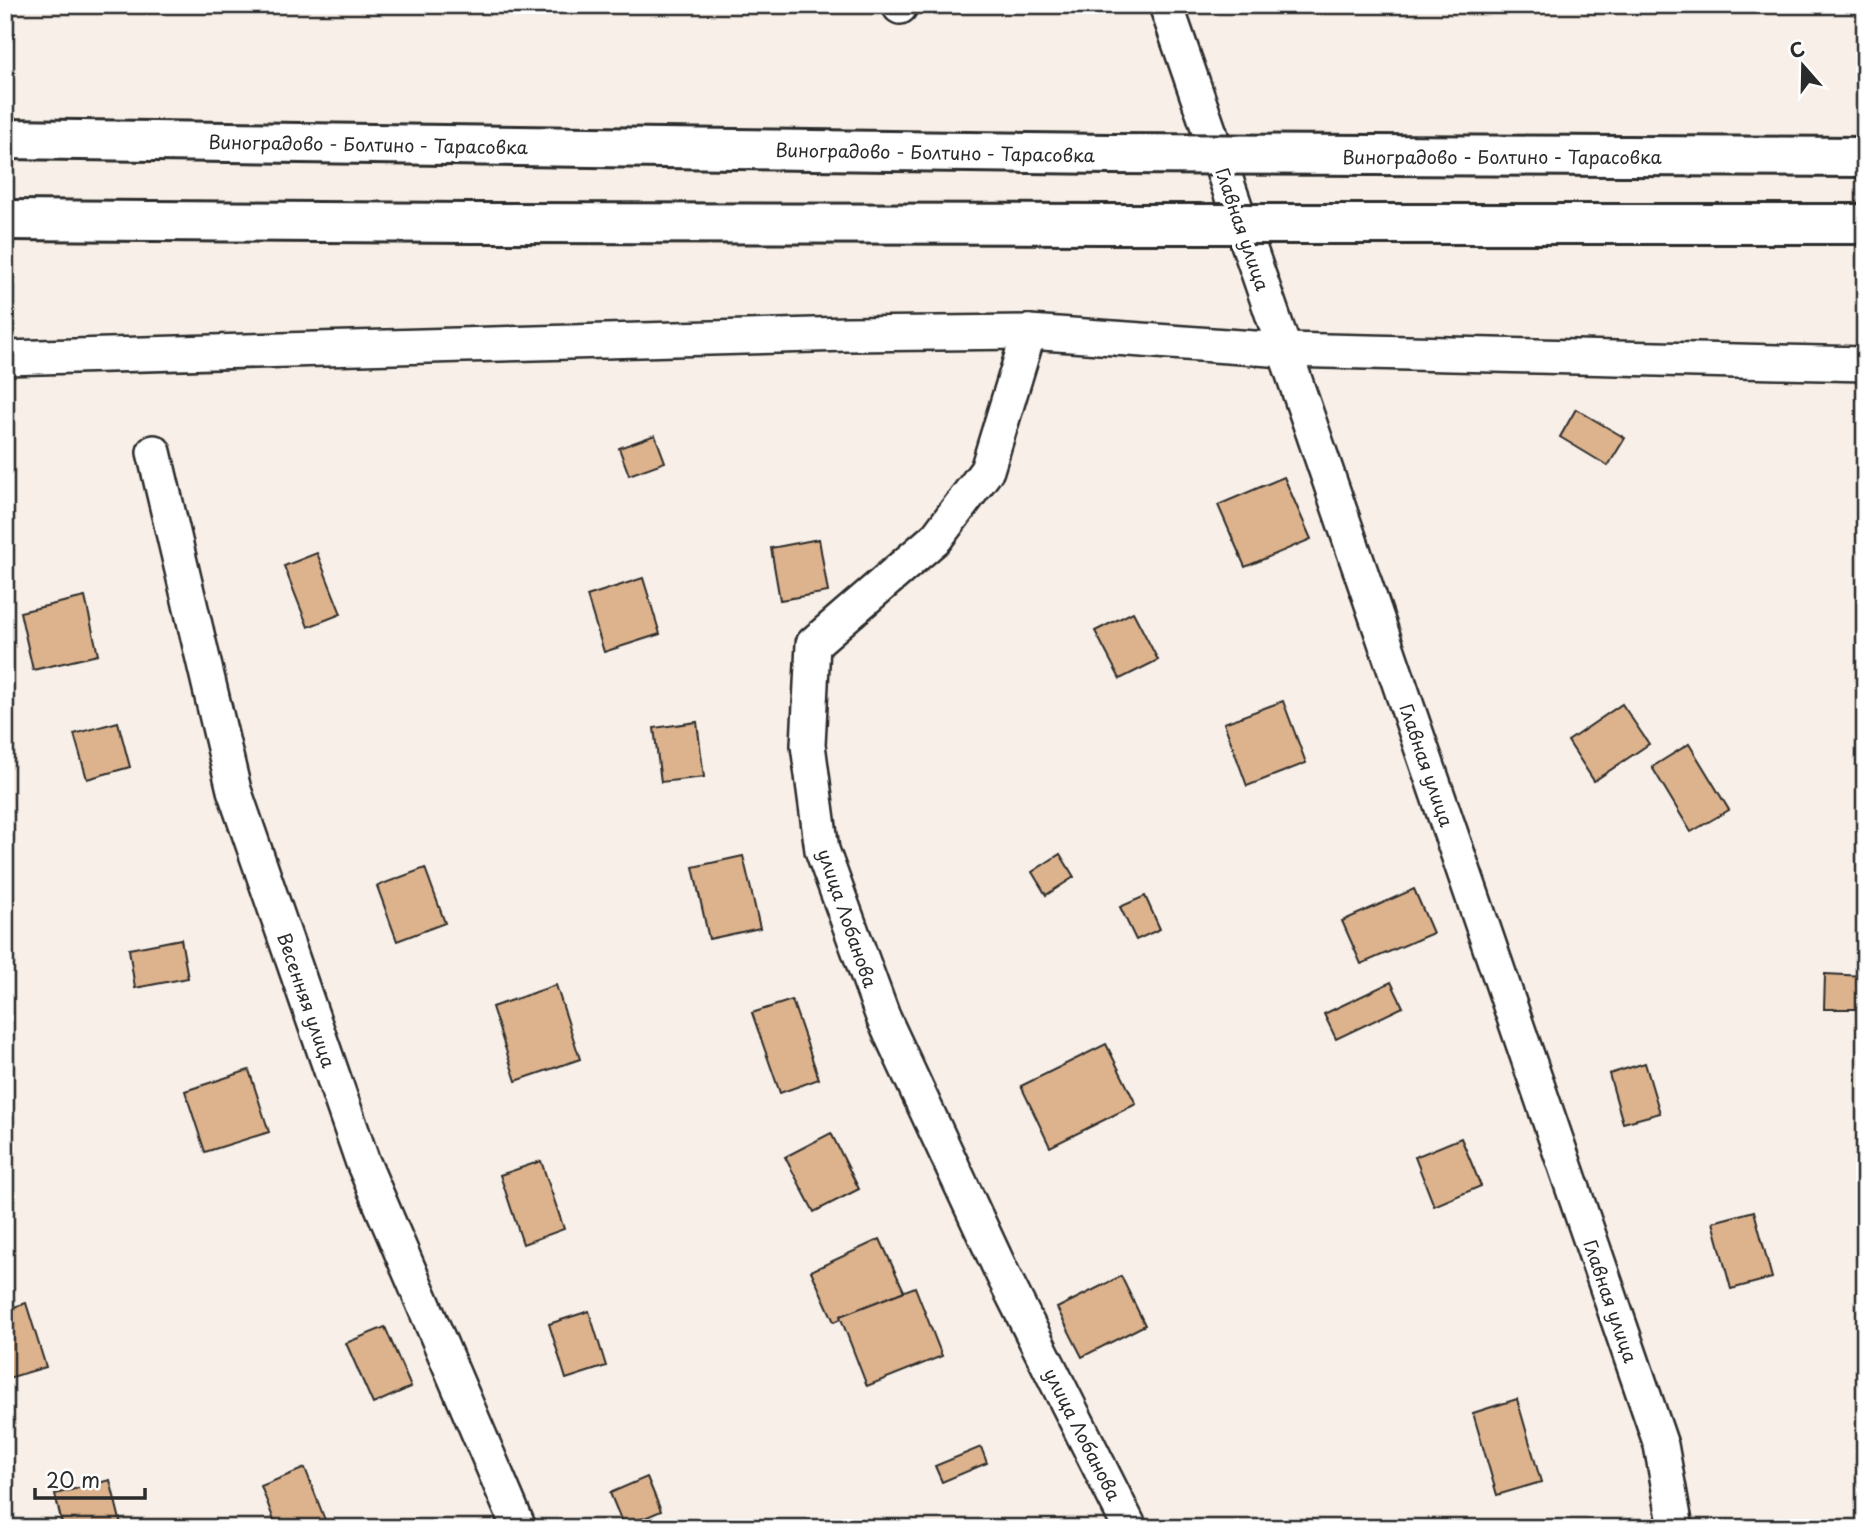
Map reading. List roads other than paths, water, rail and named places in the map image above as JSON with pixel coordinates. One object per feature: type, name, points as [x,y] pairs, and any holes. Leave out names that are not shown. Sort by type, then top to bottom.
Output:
[{"type":"main road","name":"Виноградово - Болтино - Тарасовка","points":[[5,139],[1109,154],[1865,158]]},
{"type":"main road","points":[[5,220],[1865,224]]},
{"type":"street","name":"Главная улица","points":[[1166,5],[1661,1445],[1675,1528]]},
{"type":"street","points":[[5,358],[792,335],[1029,332],[1284,350],[1865,364]]},
{"type":"street","name":"улица Лобанова","points":[[1029,332],[987,470],[937,537],[813,645],[808,745],[822,850],[883,1017],[1003,1275],[1130,1528]]},
{"type":"street","name":"Весенняя улица","points":[[154,452],[234,790],[362,1160],[519,1528]]}]
